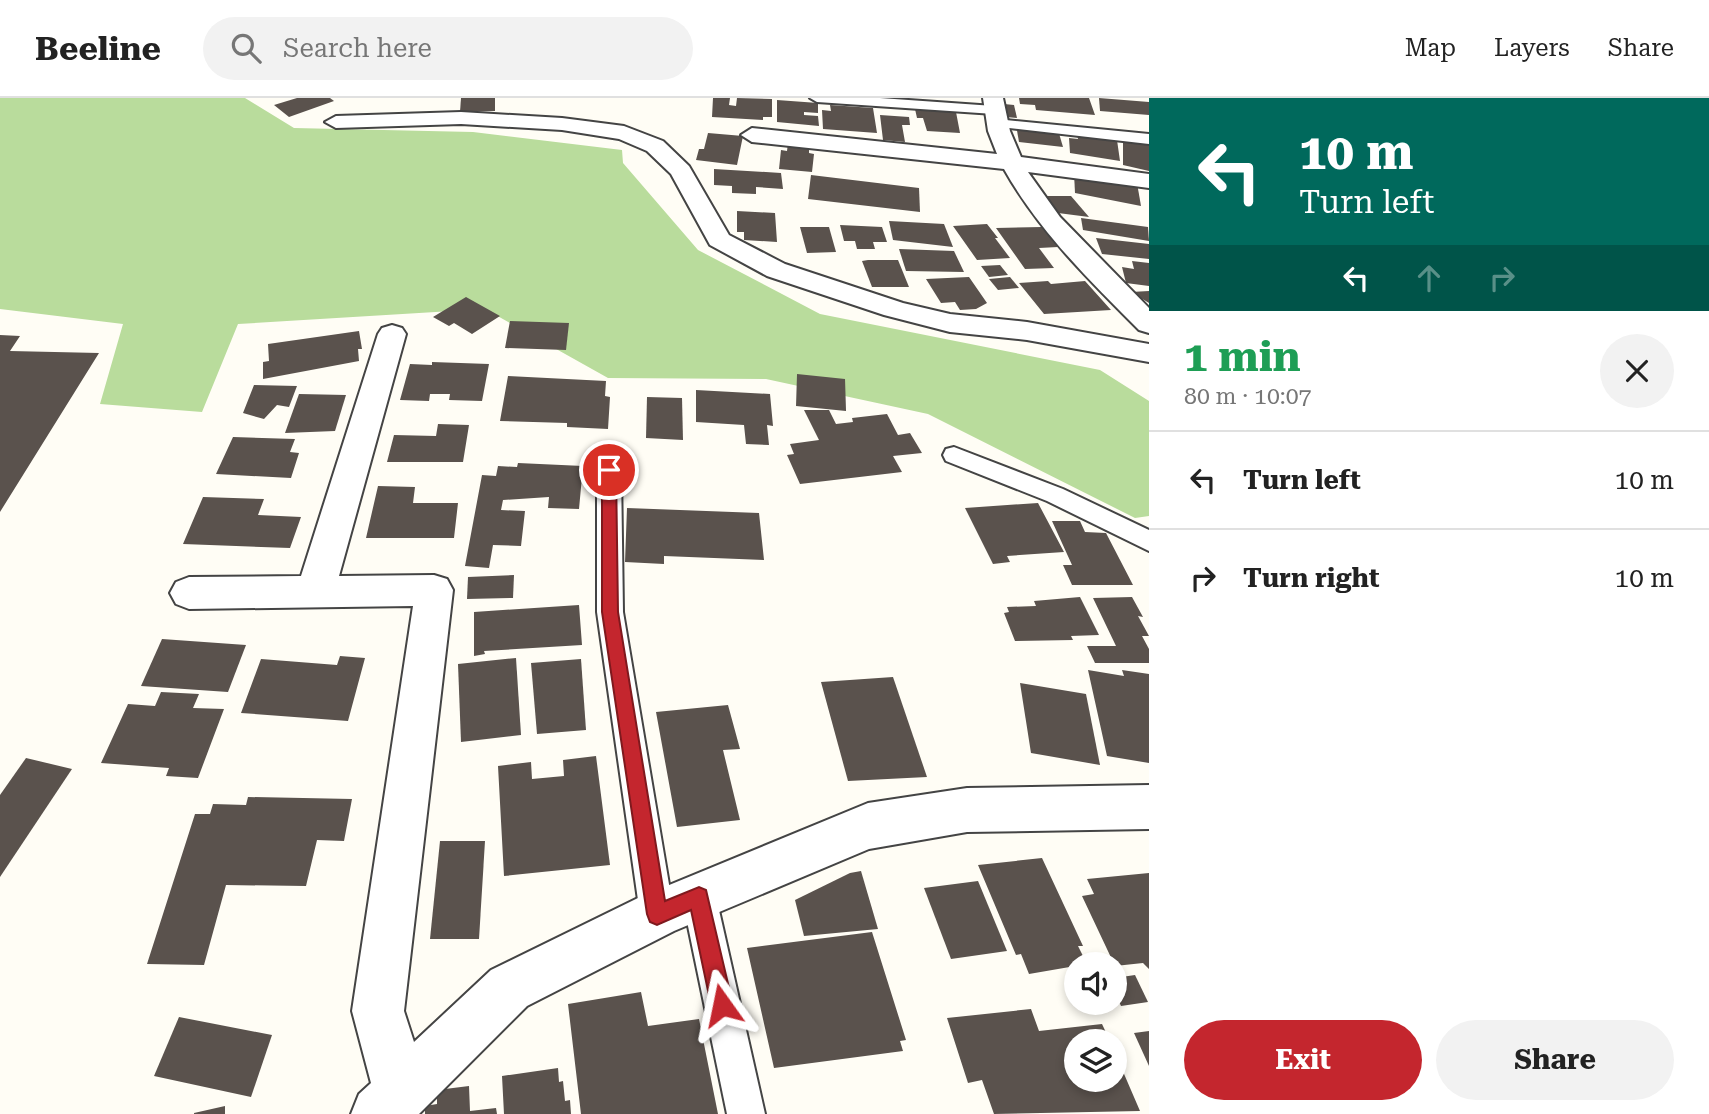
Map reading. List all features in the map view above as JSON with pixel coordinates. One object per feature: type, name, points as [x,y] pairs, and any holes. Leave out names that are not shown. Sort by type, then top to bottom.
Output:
[{"type":"street","points":[[994,110],[1028,191],[1051,221],[1149,324]]},
{"type":"street","points":[[336,122],[461,118],[562,124],[624,133],[655,146],[681,171],[719,240],[776,270],[894,309],[950,323],[1027,331],[1149,353]]},
{"type":"street","points":[[751,135],[1014,163],[1149,181]]},
{"type":"street","points":[[316,590],[392,334]]},
{"type":"street","points":[[189,593],[434,590],[378,1011],[390,1102]]},
{"type":"street","points":[[390,1102],[509,988],[678,906],[868,826],[967,810],[1149,807]]},
{"type":"lane","points":[[817,98],[994,110],[1149,139]]},
{"type":"lane","points":[[954,454],[1055,495],[1149,541]]},
{"type":"lane","points":[[609,470],[610,612],[678,906],[746,1114]]},
{"type":"green space","points":[[0,98],[245,98],[294,128],[473,132],[622,150],[623,163],[698,250],[820,314],[1100,370],[1149,401],[1149,516],[1135,518],[928,414],[766,379],[608,378],[485,309],[238,324],[202,412],[100,404],[123,324],[0,309]]},
{"type":"building","points":[[297,98],[330,98],[334,101],[289,117],[274,105]]},
{"type":"building","points":[[461,98],[495,98],[495,111],[460,112]]},
{"type":"building","points":[[713,98],[730,98],[729,105],[736,106],[737,98],[772,99],[772,117],[763,117],[763,120],[712,117]]},
{"type":"building","points":[[1019,98],[1089,98],[1095,115],[1036,110],[1035,105],[1020,104]]},
{"type":"building","points":[[1099,98],[1149,102],[1149,115],[1100,111]]},
{"type":"building","points":[[777,100],[818,103],[818,113],[804,112],[804,115],[818,116],[819,126],[777,122]]},
{"type":"building","points":[[1004,104],[1014,105],[1017,118],[1006,117]]},
{"type":"building","points":[[830,105],[873,108],[877,133],[823,129],[822,110],[831,111]]},
{"type":"building","points":[[915,109],[956,112],[960,133],[927,131],[923,118],[917,118]]},
{"type":"building","points":[[880,115],[909,117],[910,125],[902,125],[905,142],[883,140]]},
{"type":"building","points":[[1016,125],[1058,130],[1063,147],[1019,142]]},
{"type":"building","points":[[708,133],[743,136],[737,165],[696,160],[699,149],[704,149]]},
{"type":"building","points":[[1077,135],[1117,140],[1120,161],[1070,153],[1069,138],[1078,139]]},
{"type":"building","points":[[1123,140],[1149,144],[1149,171],[1123,165]]},
{"type":"building","points":[[788,143],[809,145],[809,153],[814,154],[812,172],[779,169],[781,150],[787,151]]},
{"type":"building","points":[[714,169],[781,173],[783,189],[756,187],[756,194],[732,193],[732,186],[714,185]]},
{"type":"building","points":[[1074,173],[1137,183],[1141,206],[1075,193]]},
{"type":"building","points":[[811,175],[919,188],[920,212],[808,199]]},
{"type":"building","points":[[1045,196],[1071,196],[1089,217],[1058,213]]},
{"type":"building","points":[[737,211],[775,213],[777,242],[744,240],[744,232],[737,232]]},
{"type":"building","points":[[1081,218],[1148,227],[1149,241],[1083,230]]},
{"type":"building","points":[[889,221],[944,224],[953,247],[893,240]]},
{"type":"building","points":[[987,224],[1010,258],[977,260],[953,226]]},
{"type":"building","points":[[840,225],[882,227],[887,242],[873,242],[875,249],[857,249],[855,241],[844,241]]},
{"type":"building","points":[[800,227],[829,227],[836,252],[807,253]]},
{"type":"building","points":[[1042,227],[1058,247],[1039,248],[1054,268],[1025,269],[996,228]]},
{"type":"building","points":[[1096,238],[1149,244],[1149,259],[1102,254]]},
{"type":"building","points":[[899,249],[954,251],[964,272],[906,271]]},
{"type":"building","points":[[898,260],[909,287],[872,287],[862,261]]},
{"type":"building","points":[[1132,261],[1149,263],[1149,286],[1126,283],[1122,267],[1134,269]]},
{"type":"building","points":[[1000,265],[1008,275],[989,277],[981,266]]},
{"type":"building","points":[[969,277],[987,303],[976,309],[960,310],[955,302],[941,303],[926,279]]},
{"type":"building","points":[[1010,277],[1019,288],[998,290],[989,279]]},
{"type":"building","points":[[1048,281],[1051,284],[1085,281],[1111,310],[1044,314],[1019,283]]},
{"type":"building","points":[[1149,291],[1149,303],[1131,292]]},
{"type":"building","points":[[466,297],[500,316],[472,334],[454,323],[449,326],[433,317]]},
{"type":"building","points":[[510,321],[569,323],[566,350],[505,348]]},
{"type":"building","points":[[359,331],[362,349],[358,349],[359,361],[263,379],[263,362],[269,361],[268,344]]},
{"type":"building","points":[[0,335],[20,336],[10,351],[99,353],[0,512]]},
{"type":"building","points":[[432,362],[489,364],[482,401],[449,400],[450,394],[430,394],[429,401],[400,400],[410,364],[432,365]]},
{"type":"building","points":[[797,374],[845,379],[846,411],[796,406]]},
{"type":"building","points":[[508,376],[606,381],[605,396],[610,397],[608,429],[567,427],[567,423],[500,421]]},
{"type":"building","points":[[254,385],[297,386],[289,407],[277,405],[264,419],[243,413]]},
{"type":"building","points":[[696,390],[770,394],[773,426],[767,425],[769,445],[746,444],[744,425],[696,422]]},
{"type":"building","points":[[299,394],[346,395],[335,431],[285,433]]},
{"type":"building","points":[[647,397],[682,398],[683,440],[646,438]]},
{"type":"building","points":[[804,410],[829,410],[836,424],[853,422],[852,418],[887,414],[898,435],[910,433],[922,453],[893,456],[902,472],[800,484],[787,455],[794,454],[790,444],[819,440]]},
{"type":"building","points":[[438,424],[469,425],[463,462],[387,462],[394,435],[436,436]]},
{"type":"building","points":[[233,437],[295,439],[290,452],[299,453],[291,478],[216,474]]},
{"type":"building","points":[[518,463],[583,466],[579,509],[548,508],[549,497],[503,500],[501,510],[525,511],[521,546],[493,545],[489,568],[465,566],[482,475],[496,476],[498,466],[517,467]]},
{"type":"building","points":[[378,486],[415,487],[413,503],[458,503],[454,538],[366,538]]},
{"type":"building","points":[[203,497],[264,499],[258,515],[301,517],[290,548],[183,544]]},
{"type":"building","points":[[1038,503],[1064,552],[1007,556],[1010,562],[993,564],[965,508]]},
{"type":"building","points":[[627,508],[759,513],[764,560],[664,556],[664,564],[625,562]]},
{"type":"building","points":[[1052,521],[1080,521],[1085,532],[1106,533],[1133,585],[1072,585],[1063,565],[1072,565]]},
{"type":"building","points":[[514,575],[513,598],[467,599],[468,577]]},
{"type":"building","points":[[1080,597],[1099,635],[1071,636],[1073,640],[1015,641],[1004,613],[1009,612],[1007,607],[1036,606],[1034,601]]},
{"type":"building","points":[[1132,597],[1149,636],[1142,636],[1149,649],[1149,663],[1095,663],[1087,646],[1116,646],[1093,598]]},
{"type":"building","points":[[579,605],[582,645],[484,651],[485,654],[474,656],[474,612]]},
{"type":"building","points":[[162,639],[246,645],[228,692],[141,686]]},
{"type":"building","points":[[340,656],[365,658],[348,721],[241,713],[261,659],[337,665]]},
{"type":"building","points":[[516,658],[521,735],[461,742],[458,664]]},
{"type":"building","points":[[581,659],[586,730],[537,734],[531,663]]},
{"type":"building","points":[[1088,670],[1124,676],[1122,670],[1149,674],[1149,763],[1107,756]]},
{"type":"building","points":[[893,677],[927,777],[848,781],[821,682]]},
{"type":"building","points":[[1020,683],[1086,694],[1100,765],[1031,753]]},
{"type":"building","points":[[161,692],[199,694],[193,708],[224,709],[198,778],[166,776],[169,768],[101,763],[128,704],[155,706]]},
{"type":"building","points":[[728,705],[740,749],[723,750],[740,820],[677,827],[656,712]]},
{"type":"building","points":[[596,756],[610,865],[504,876],[498,766],[531,762],[532,779],[564,776],[563,760]]},
{"type":"building","points":[[26,758],[72,769],[0,877],[0,795]]},
{"type":"building","points":[[248,797],[352,799],[344,841],[317,840],[306,886],[226,885],[204,965],[147,964],[195,814],[210,814],[213,804],[246,805]]},
{"type":"building","points":[[440,841],[485,841],[479,939],[430,939]]},
{"type":"building","points":[[1042,858],[1083,946],[1078,946],[1081,952],[1064,952],[1064,968],[1029,974],[1021,954],[1016,955],[978,865]]},
{"type":"building","points":[[861,871],[878,929],[804,936],[795,900],[850,873]]},
{"type":"building","points":[[1149,873],[1149,969],[1143,963],[1127,965],[1127,952],[1108,952],[1082,896],[1094,894],[1087,879]]},
{"type":"building","points":[[978,881],[1007,951],[951,959],[924,888]]},
{"type":"building","points":[[872,932],[906,1040],[900,1041],[903,1051],[774,1068],[747,948]]},
{"type":"building","points":[[1135,975],[1148,1002],[1127,1005],[1127,976]]},
{"type":"building","points":[[641,992],[648,1026],[699,1019],[718,1114],[581,1114],[568,1004]]},
{"type":"building","points":[[1031,1009],[1039,1031],[1102,1024],[1104,1029],[1064,1029],[1064,1092],[1127,1092],[1127,1081],[1140,1111],[994,1114],[982,1080],[968,1083],[947,1018]]},
{"type":"building","points":[[179,1017],[272,1035],[251,1097],[154,1076]]},
{"type":"building","points":[[1149,1031],[1149,1066],[1134,1033]]},
{"type":"building","points":[[558,1068],[559,1082],[563,1081],[565,1101],[570,1100],[571,1114],[504,1114],[502,1076]]},
{"type":"building","points":[[469,1086],[470,1111],[496,1108],[497,1114],[425,1114],[425,1106],[437,1104],[437,1090]]},
{"type":"building","points":[[225,1106],[225,1114],[194,1114],[194,1113]]},
{"type":"route","points":[[609,470],[610,612],[657,914],[699,897],[722,1005]]}]
